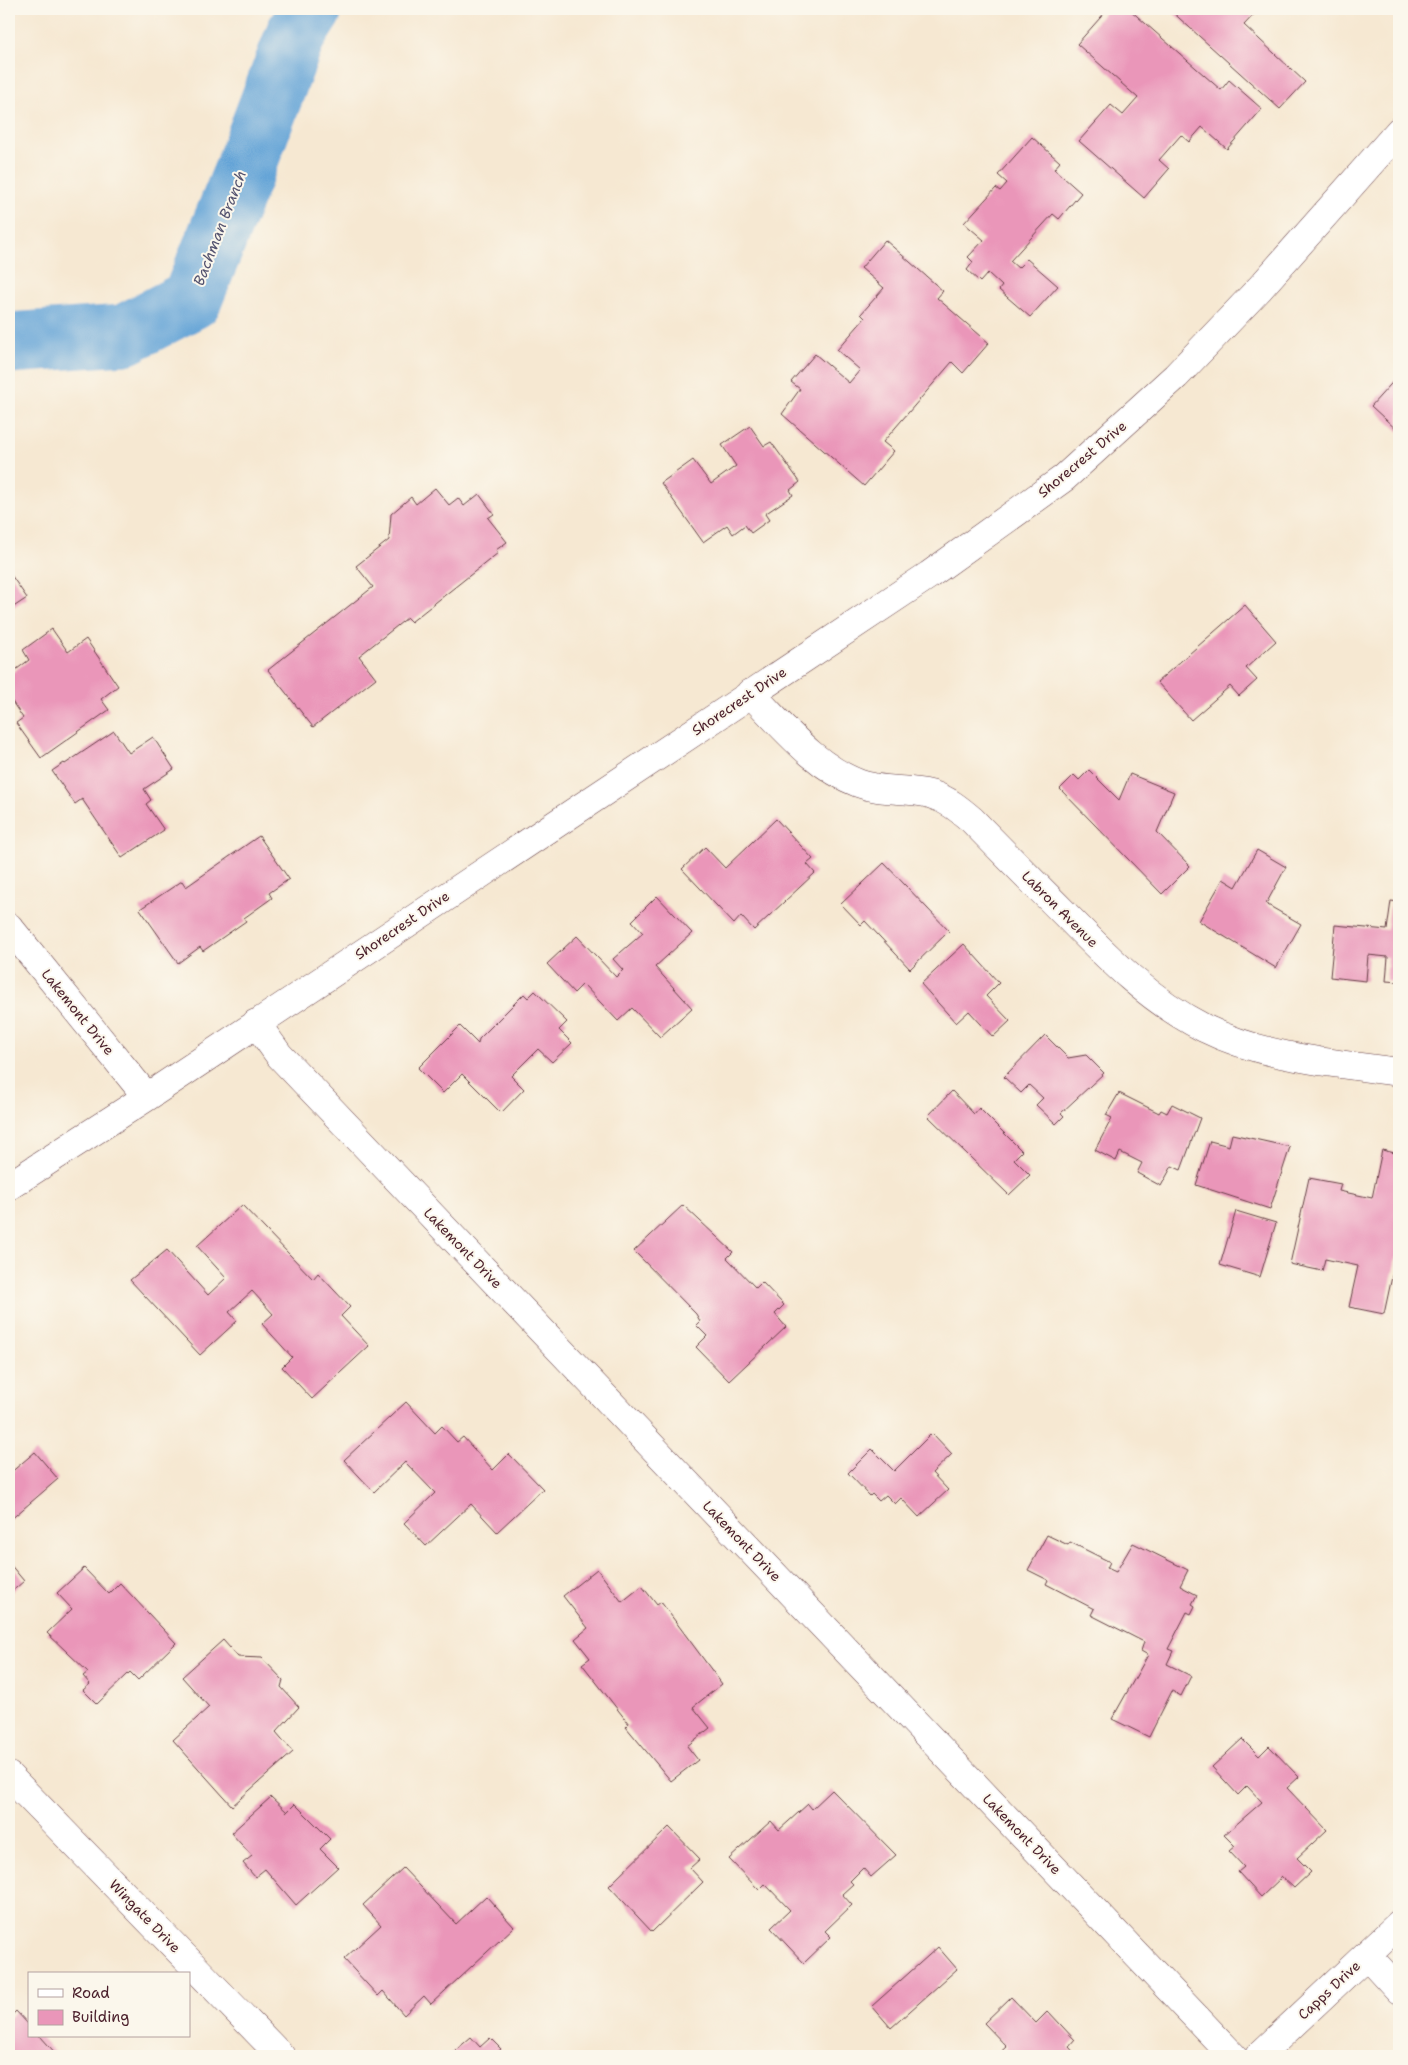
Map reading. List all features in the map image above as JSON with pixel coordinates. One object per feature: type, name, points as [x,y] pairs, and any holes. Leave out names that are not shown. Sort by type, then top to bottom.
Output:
[{"type":"street","name":"Shorecrest Drive","points":[[9,1186],[146,1097],[929,575],[1064,478],[1176,376],[1260,288],[1399,131]]},
{"type":"street","name":"Labron Avenue","points":[[750,693],[809,752],[834,772],[860,784],[930,794],[952,804],[972,820],[1118,968],[1155,999],[1204,1028],[1248,1045],[1302,1058],[1399,1072]]},
{"type":"street","name":"Lakemont Drive","points":[[9,927],[146,1097]]},
{"type":"street","name":"Lakemont Drive","points":[[256,1023],[279,1055],[1233,2056]]},
{"type":"street","name":"Wingate Drive","points":[[9,1776],[281,2056]]},
{"type":"street","name":"Capps Drive","points":[[1259,2056],[1399,1924]]},
{"type":"street","points":[[1366,1955],[1399,1990]]},
{"type":"building","points":[[1108,9],[1129,9],[1221,90],[1229,80],[1262,109],[1227,149],[1202,127],[1189,142],[1181,135],[1159,160],[1169,169],[1144,198],[1079,141],[1111,105],[1123,115],[1138,98],[1077,44]]},
{"type":"building","points":[[1169,9],[1259,9],[1244,25],[1305,82],[1280,109]]},
{"type":"building","points":[[1032,137],[1060,162],[1054,169],[1081,193],[1059,219],[1053,214],[1010,261],[1018,268],[1027,259],[1058,286],[1030,317],[999,290],[1002,286],[988,273],[980,282],[967,270],[973,262],[968,257],[984,240],[964,223],[996,188],[1000,191],[1007,183],[998,175]]},
{"type":"building","points":[[885,240],[943,291],[937,298],[989,343],[963,373],[952,362],[883,442],[894,451],[864,486],[782,414],[800,389],[791,382],[815,354],[849,383],[860,370],[837,350],[865,318],[861,314],[884,288],[861,268]]},
{"type":"building","points":[[1399,375],[1399,432],[1371,406]]},
{"type":"building","points":[[750,426],[764,446],[771,442],[800,482],[790,490],[793,495],[765,514],[769,520],[751,533],[745,525],[733,534],[727,525],[703,542],[661,483],[693,460],[711,484],[736,466],[722,445]]},
{"type":"building","points":[[435,488],[449,505],[458,498],[464,506],[479,494],[494,514],[488,518],[507,542],[496,550],[498,553],[411,622],[407,618],[359,656],[376,678],[313,727],[268,670],[373,587],[356,566],[389,540],[391,514],[411,497],[416,504]]},
{"type":"building","points":[[9,572],[27,598],[9,610]]},
{"type":"building","points":[[1245,605],[1276,641],[1246,668],[1257,680],[1239,696],[1230,686],[1191,720],[1157,682]]},
{"type":"building","points":[[52,629],[68,652],[86,639],[118,686],[101,699],[109,710],[41,758],[16,723],[23,718],[9,697],[9,675],[29,660],[23,650]]},
{"type":"building","points":[[114,731],[129,753],[153,737],[174,769],[144,789],[151,800],[146,804],[164,830],[122,858],[82,799],[75,804],[52,771]]},
{"type":"building","points":[[1089,770],[1119,800],[1130,774],[1174,792],[1157,832],[1190,866],[1162,894],[1060,789],[1074,775],[1079,780]]},
{"type":"building","points":[[776,819],[813,859],[807,864],[815,873],[754,930],[741,916],[734,924],[682,869],[705,847],[725,868]]},
{"type":"building","points":[[259,836],[289,879],[269,893],[272,898],[244,918],[246,921],[203,951],[200,947],[178,963],[140,909],[182,881],[186,887]]},
{"type":"building","points":[[1257,850],[1286,867],[1266,904],[1301,924],[1276,968],[1199,921],[1223,879],[1236,887]]},
{"type":"building","points":[[884,863],[949,931],[910,969],[865,921],[861,925],[841,904]]},
{"type":"building","points":[[657,896],[692,933],[655,967],[692,1008],[660,1037],[632,1008],[618,1021],[583,984],[574,993],[547,964],[577,936],[616,977],[623,970],[613,959],[643,933],[632,921]]},
{"type":"building","points":[[1391,901],[1399,902],[1399,982],[1386,981],[1388,957],[1368,955],[1366,981],[1330,977],[1335,925],[1387,930]]},
{"type":"building","points":[[964,944],[999,983],[986,996],[1010,1021],[993,1037],[969,1011],[956,1023],[921,984]]},
{"type":"building","points":[[535,991],[567,1022],[559,1030],[572,1043],[552,1062],[538,1049],[511,1076],[524,1089],[501,1113],[462,1074],[443,1093],[418,1068],[460,1026],[478,1044],[479,1039],[524,994],[528,998]]},
{"type":"building","points":[[1045,1035],[1068,1058],[1086,1055],[1104,1073],[1061,1113],[1064,1116],[1056,1124],[1036,1105],[1043,1098],[1029,1085],[1021,1093],[1004,1077]]},
{"type":"building","points":[[952,1091],[974,1114],[979,1108],[1022,1151],[1014,1159],[1030,1175],[1009,1195],[928,1116]]},
{"type":"building","points":[[1119,1093],[1159,1113],[1161,1110],[1167,1113],[1172,1104],[1200,1118],[1181,1170],[1172,1166],[1161,1186],[1137,1173],[1142,1163],[1120,1152],[1116,1161],[1095,1150],[1112,1118],[1106,1115]]},
{"type":"building","points":[[1232,1134],[1290,1147],[1270,1209],[1196,1185],[1210,1141],[1229,1146]]},
{"type":"building","points":[[1382,1150],[1399,1154],[1399,1244],[1384,1314],[1349,1307],[1358,1266],[1325,1259],[1322,1271],[1290,1264],[1309,1178],[1341,1184],[1339,1191],[1372,1198]]},
{"type":"building","points":[[242,1205],[313,1279],[318,1273],[350,1307],[341,1316],[369,1346],[312,1399],[282,1367],[292,1357],[262,1324],[273,1314],[252,1291],[229,1312],[237,1321],[200,1355],[130,1280],[167,1250],[208,1295],[226,1278],[197,1246]]},
{"type":"building","points":[[683,1205],[733,1252],[727,1258],[756,1288],[762,1282],[784,1305],[775,1314],[786,1327],[729,1381],[696,1347],[707,1336],[696,1325],[700,1321],[696,1314],[634,1251]]},
{"type":"building","points":[[1236,1211],[1276,1223],[1260,1277],[1220,1265]]},
{"type":"building","points":[[406,1402],[435,1433],[442,1426],[457,1442],[463,1437],[493,1470],[509,1454],[543,1489],[497,1532],[471,1504],[426,1546],[404,1523],[435,1493],[405,1462],[374,1492],[344,1460]]},
{"type":"building","points":[[932,1433],[952,1454],[932,1473],[948,1490],[919,1517],[901,1498],[895,1504],[886,1495],[879,1501],[872,1494],[870,1496],[848,1473],[872,1449],[894,1471]]},
{"type":"building","points":[[35,1452],[58,1479],[9,1521],[9,1474]]},
{"type":"building","points":[[1047,1535],[1068,1545],[1070,1542],[1110,1562],[1107,1568],[1116,1572],[1133,1543],[1188,1570],[1180,1586],[1197,1595],[1192,1604],[1195,1606],[1191,1614],[1187,1612],[1168,1649],[1173,1651],[1167,1664],[1191,1676],[1181,1696],[1172,1691],[1149,1737],[1112,1719],[1148,1655],[1141,1651],[1144,1642],[1091,1615],[1094,1609],[1046,1584],[1048,1580],[1028,1570]]},
{"type":"building","points":[[9,1563],[24,1581],[9,1594]]},
{"type":"building","points":[[84,1568],[109,1594],[120,1583],[176,1643],[138,1680],[130,1672],[97,1704],[83,1690],[90,1684],[83,1676],[88,1672],[47,1633],[72,1609],[57,1593]]},
{"type":"building","points":[[597,1569],[622,1602],[642,1586],[657,1605],[661,1602],[722,1684],[693,1707],[710,1728],[687,1746],[698,1760],[671,1781],[626,1727],[629,1724],[582,1664],[590,1658],[575,1639],[588,1628],[563,1596]]},
{"type":"building","points":[[223,1640],[238,1657],[262,1658],[283,1680],[281,1687],[299,1707],[276,1732],[293,1752],[232,1806],[173,1740],[209,1707],[182,1677]]},
{"type":"building","points":[[1242,1739],[1259,1756],[1269,1746],[1299,1777],[1287,1788],[1327,1830],[1297,1858],[1311,1872],[1294,1888],[1282,1877],[1261,1897],[1238,1872],[1244,1867],[1229,1851],[1235,1846],[1224,1835],[1262,1802],[1247,1786],[1238,1795],[1212,1767]]},
{"type":"building","points":[[832,1790],[896,1855],[871,1877],[863,1868],[850,1881],[853,1884],[842,1894],[852,1905],[825,1931],[831,1937],[804,1963],[771,1928],[790,1910],[765,1884],[759,1890],[729,1859],[771,1821],[779,1830],[808,1804],[812,1809]]},
{"type":"building","points":[[271,1797],[287,1812],[295,1804],[330,1839],[320,1849],[338,1867],[296,1905],[265,1869],[255,1877],[243,1863],[252,1856],[231,1833]]},
{"type":"building","points":[[669,1827],[700,1859],[690,1868],[703,1882],[652,1932],[609,1886]]},
{"type":"building","points":[[403,1868],[456,1924],[486,1896],[514,1927],[431,2004],[424,1996],[404,2015],[383,1991],[378,1996],[344,1959],[381,1925],[363,1905]]},
{"type":"building","points":[[938,1947],[957,1969],[891,2028],[872,2006]]},
{"type":"building","points":[[1011,1997],[1036,2023],[1048,2011],[1075,2040],[1069,2047],[1077,2056],[997,2056],[1007,2047],[984,2023]]},
{"type":"building","points":[[16,2011],[28,2024],[28,2038],[42,2038],[58,2056],[9,2056],[9,2018]]},
{"type":"building","points":[[471,2037],[480,2047],[490,2038],[501,2049],[493,2056],[449,2056]]},
{"type":"waterway","name":"Bachman Branch","points":[[9,343],[124,335],[192,299],[244,171],[296,34],[312,9]]}]
